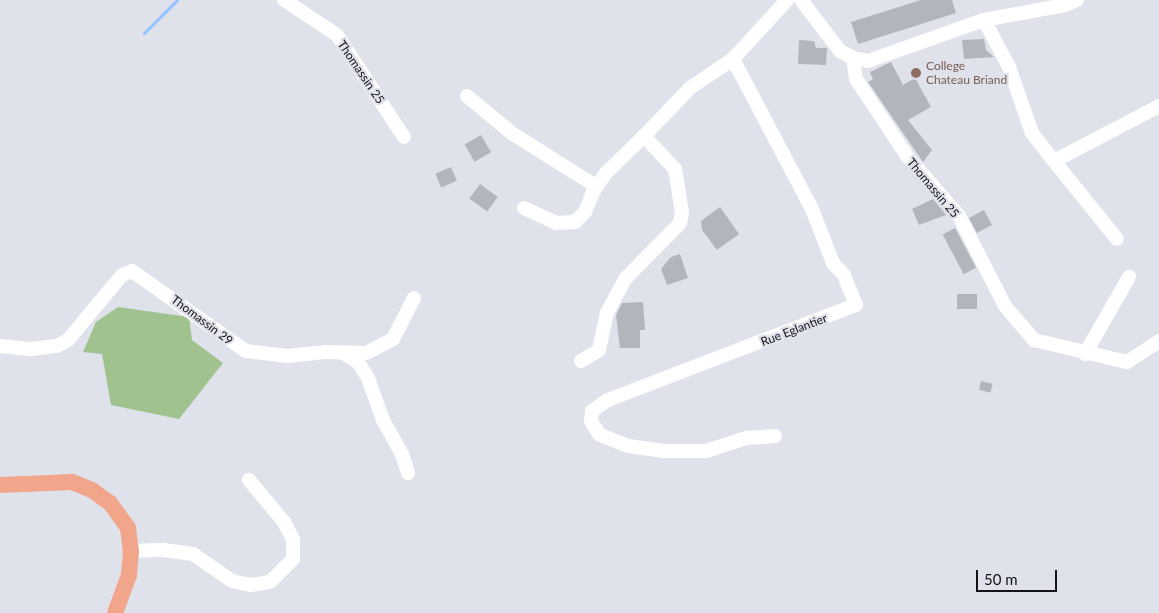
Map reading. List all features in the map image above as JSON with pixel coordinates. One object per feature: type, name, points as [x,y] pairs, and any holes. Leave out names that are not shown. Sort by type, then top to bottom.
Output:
[{"type":"main road","points":[[0,485],[72,482],[92,490],[110,503],[128,528],[131,551],[130,575],[115,613]]},
{"type":"street","name":"Thomassin 25","points":[[284,0],[337,35],[404,137]]},
{"type":"street","points":[[524,208],[556,223],[575,222],[585,212],[596,186],[690,88],[733,59],[787,0]]},
{"type":"street","points":[[801,0],[840,51],[853,58],[868,61],[928,38],[984,20],[1065,5],[1077,0]]},
{"type":"street","points":[[984,20],[1009,67],[1032,133],[1117,239]]},
{"type":"street","name":"Thomassin 25","points":[[853,58],[856,78],[907,156],[959,216],[1005,306],[1034,340],[1085,354]]},
{"type":"street","name":"Rue Eglantier","points":[[733,59],[812,209],[833,263],[844,275],[856,305],[608,400],[592,411],[592,422],[599,434],[628,446],[664,451],[706,451],[746,438],[775,436]]},
{"type":"street","points":[[467,96],[520,139],[596,186]]},
{"type":"street","points":[[1054,161],[1159,106]]},
{"type":"street","points":[[581,360],[599,350],[607,313],[626,278],[680,223],[682,214],[675,169],[644,136]]},
{"type":"street","name":"Thomassin 29","points":[[0,346],[31,349],[57,346],[68,340],[122,274],[132,270],[246,351],[288,356],[342,352],[366,353],[393,339],[414,298]]},
{"type":"street","points":[[1129,278],[1085,354],[1127,362],[1159,341]]},
{"type":"street","points":[[342,352],[358,362],[368,378],[383,420],[402,454],[408,473]]},
{"type":"street","points":[[131,551],[164,550],[193,554],[232,581],[251,585],[270,582],[294,559],[293,539],[284,522],[249,480]]},
{"type":"green space","points":[[118,307],[189,317],[192,340],[223,363],[179,419],[111,405],[102,354],[83,352],[96,322]]},
{"type":"building","points":[[921,0],[952,0],[956,13],[858,44],[851,22]]},
{"type":"building","points":[[984,39],[986,50],[994,57],[964,59],[962,40]]},
{"type":"building","points":[[799,40],[814,41],[816,48],[827,48],[826,65],[798,64]]},
{"type":"building","points":[[891,62],[903,85],[915,78],[931,107],[908,120],[932,150],[923,162],[868,82],[873,79],[870,72]]},
{"type":"building","points":[[481,135],[491,152],[475,162],[465,144]]},
{"type":"building","points":[[451,167],[457,181],[441,187],[435,174]]},
{"type":"building","points":[[480,184],[498,197],[487,211],[469,199]]},
{"type":"building","points":[[933,199],[946,215],[919,225],[912,209]]},
{"type":"building","points":[[720,207],[739,234],[717,250],[702,230],[701,221]]},
{"type":"building","points":[[984,210],[992,225],[977,233],[969,218]]},
{"type":"building","points":[[955,228],[976,268],[964,274],[943,235]]},
{"type":"building","points":[[680,254],[688,278],[667,285],[661,269],[671,257]]},
{"type":"building","points":[[957,294],[977,294],[977,309],[957,309]]},
{"type":"building","points":[[643,302],[645,330],[640,330],[640,348],[620,348],[616,315],[622,303]]},
{"type":"building","points":[[981,381],[993,384],[990,393],[979,390]]},
{"type":"waterway","points":[[144,33],[177,0]]},
{"type":"place","name":"College Chateau Briand","points":[[916,73]]}]
